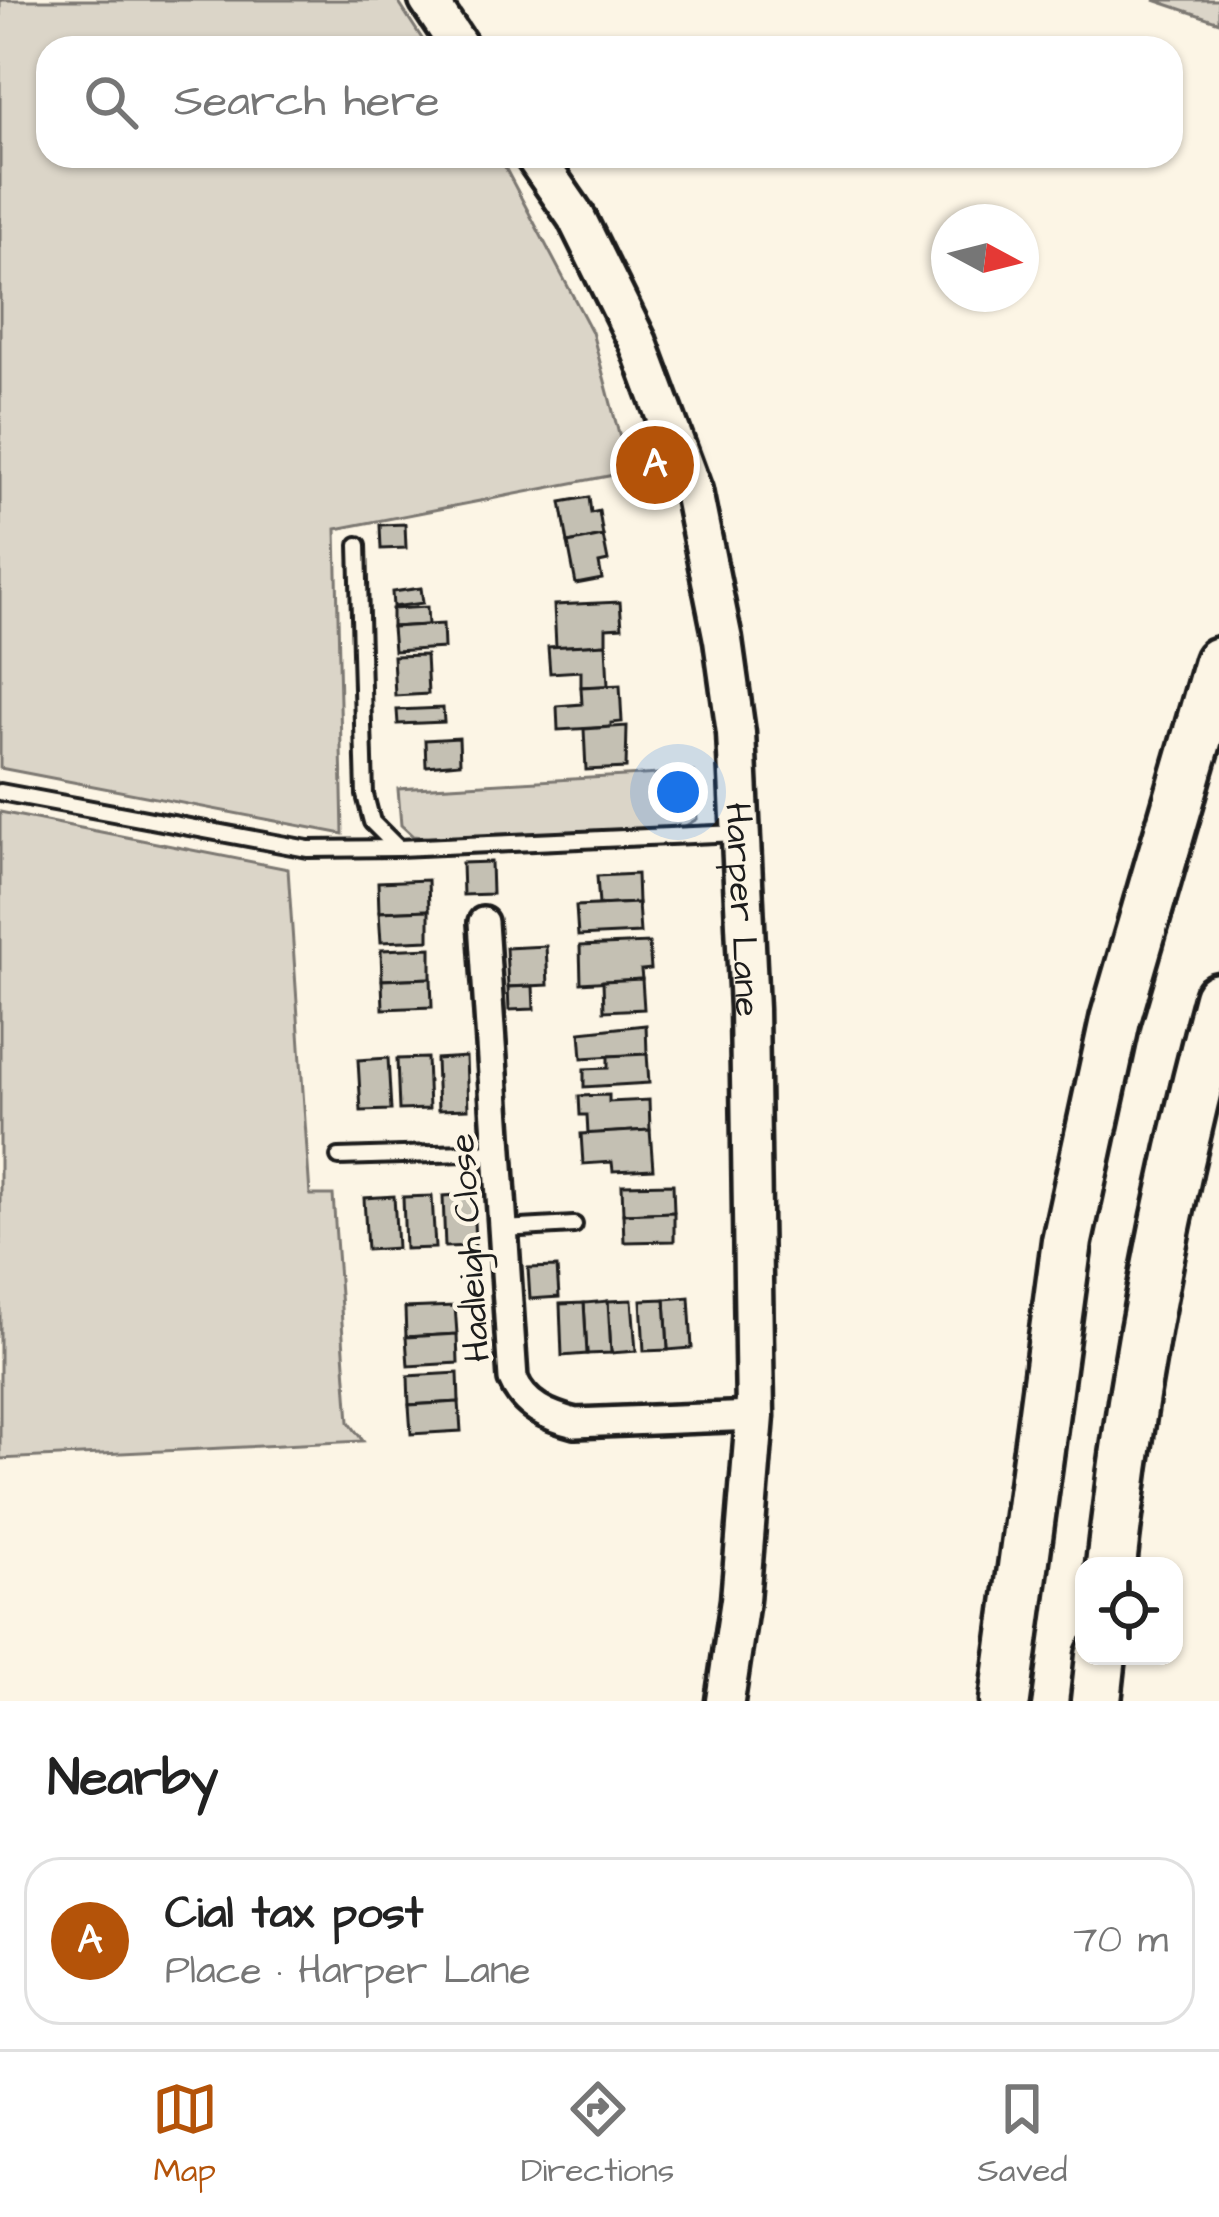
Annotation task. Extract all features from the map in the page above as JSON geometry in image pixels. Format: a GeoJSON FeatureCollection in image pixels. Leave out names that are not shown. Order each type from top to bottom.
{"type":"FeatureCollection","features":[{"type":"Feature","properties":{"kind":"highway"},"geometry":{"type":"LineString","coordinates":[[1005,1701],[1066,1241],[1115,1020],[1219,662]]}},
{"type":"Feature","properties":{"kind":"highway"},"geometry":{"type":"LineString","coordinates":[[1112,1557],[1124,1449],[1192,1098],[1219,998]]}},
{"type":"Feature","properties":{"kind":"highway"},"geometry":{"type":"LineString","coordinates":[[1096,1701],[1100,1665]]}},
{"type":"Feature","properties":{"kind":"main road"},"geometry":{"type":"LineString","coordinates":[[428,0],[452,36]]}},
{"type":"Feature","properties":{"kind":"main road","name":"Harper Lane"},"geometry":{"type":"LineString","coordinates":[[542,168],[575,217],[638,343],[693,491],[723,640],[743,833],[755,1416],[742,1578],[725,1701]]}},
{"type":"Feature","properties":{"kind":"street","name":"Hadleigh Close"},"geometry":{"type":"LineString","coordinates":[[483,922],[513,1379],[520,1395],[549,1416],[575,1423],[755,1416]]}},
{"type":"Feature","properties":{"kind":"lane"},"geometry":{"type":"LineString","coordinates":[[358,545],[364,795],[372,822],[398,848]]}},
{"type":"Feature","properties":{"kind":"lane"},"geometry":{"type":"LineString","coordinates":[[0,792],[308,849],[743,833]]}},
{"type":"Feature","properties":{"kind":"lane"},"geometry":{"type":"LineString","coordinates":[[339,1157],[498,1152]]}},
{"type":"Feature","properties":{"kind":"lane"},"geometry":{"type":"LineString","coordinates":[[503,1229],[574,1226]]}},
{"type":"Feature","properties":{"kind":"shaded area"},"geometry":{"type":"Polygon","coordinates":[[[0,0],[397,0],[420,36],[36,36],[36,168],[505,168],[592,332],[629,472],[336,529],[343,834],[0,768],[0,0]]]}},
{"type":"Feature","properties":{"kind":"shaded area"},"geometry":{"type":"Polygon","coordinates":[[[1154,0],[1219,0],[1219,22],[1154,0]]]}},
{"type":"Feature","properties":{"kind":"shaded area"},"geometry":{"type":"Polygon","coordinates":[[[693,772],[697,819],[679,830],[432,838],[413,836],[401,825],[398,789],[693,772]]]}},
{"type":"Feature","properties":{"kind":"shaded area"},"geometry":{"type":"Polygon","coordinates":[[[0,812],[288,869],[310,1195],[333,1195],[349,1422],[363,1441],[0,1459],[0,812]]]}},
{"type":"Feature","properties":{"kind":"building"},"geometry":{"type":"Polygon","coordinates":[[[589,497],[591,513],[599,511],[603,536],[568,543],[561,502],[589,497]]]}},
{"type":"Feature","properties":{"kind":"building"},"geometry":{"type":"Polygon","coordinates":[[[405,524],[406,548],[381,549],[380,525],[405,524]]]}},
{"type":"Feature","properties":{"kind":"building"},"geometry":{"type":"Polygon","coordinates":[[[603,536],[608,561],[599,563],[602,579],[576,584],[568,543],[603,536]]]}},
{"type":"Feature","properties":{"kind":"building"},"geometry":{"type":"Polygon","coordinates":[[[421,588],[423,603],[393,607],[392,592],[421,588]]]}},
{"type":"Feature","properties":{"kind":"building"},"geometry":{"type":"Polygon","coordinates":[[[620,602],[622,627],[606,628],[606,644],[556,647],[554,605],[620,602]]]}},
{"type":"Feature","properties":{"kind":"building"},"geometry":{"type":"Polygon","coordinates":[[[427,607],[428,625],[392,627],[392,609],[427,607]]]}},
{"type":"Feature","properties":{"kind":"building"},"geometry":{"type":"Polygon","coordinates":[[[443,624],[444,648],[394,651],[392,627],[443,624]]]}},
{"type":"Feature","properties":{"kind":"building"},"geometry":{"type":"Polygon","coordinates":[[[606,644],[608,686],[581,687],[581,671],[550,673],[548,647],[606,644]]]}},
{"type":"Feature","properties":{"kind":"building"},"geometry":{"type":"Polygon","coordinates":[[[426,655],[428,694],[395,696],[393,656],[426,655]]]}},
{"type":"Feature","properties":{"kind":"building"},"geometry":{"type":"Polygon","coordinates":[[[620,685],[622,722],[558,730],[557,706],[582,704],[581,687],[620,685]]]}},
{"type":"Feature","properties":{"kind":"building"},"geometry":{"type":"Polygon","coordinates":[[[443,708],[444,722],[398,724],[397,710],[443,708]]]}},
{"type":"Feature","properties":{"kind":"building"},"geometry":{"type":"Polygon","coordinates":[[[627,726],[626,768],[586,770],[584,729],[627,726]]]}},
{"type":"Feature","properties":{"kind":"building"},"geometry":{"type":"Polygon","coordinates":[[[459,738],[460,763],[426,766],[425,740],[459,738]]]}},
{"type":"Feature","properties":{"kind":"building"},"geometry":{"type":"Polygon","coordinates":[[[491,862],[492,894],[463,895],[462,863],[491,862]]]}},
{"type":"Feature","properties":{"kind":"building"},"geometry":{"type":"Polygon","coordinates":[[[637,874],[638,903],[599,905],[597,876],[637,874]]]}},
{"type":"Feature","properties":{"kind":"building"},"geometry":{"type":"Polygon","coordinates":[[[428,880],[429,910],[379,912],[378,882],[428,880]]]}},
{"type":"Feature","properties":{"kind":"building"},"geometry":{"type":"Polygon","coordinates":[[[638,903],[640,933],[578,936],[576,906],[638,903]]]}},
{"type":"Feature","properties":{"kind":"building"},"geometry":{"type":"Polygon","coordinates":[[[429,910],[429,940],[381,942],[379,912],[429,910]]]}},
{"type":"Feature","properties":{"kind":"building"},"geometry":{"type":"Polygon","coordinates":[[[649,943],[651,969],[641,970],[642,979],[581,983],[580,946],[649,943]]]}},
{"type":"Feature","properties":{"kind":"building"},"geometry":{"type":"Polygon","coordinates":[[[546,946],[548,985],[508,987],[506,948],[546,946]]]}},
{"type":"Feature","properties":{"kind":"building"},"geometry":{"type":"Polygon","coordinates":[[[431,948],[431,978],[382,980],[381,950],[431,948]]]}},
{"type":"Feature","properties":{"kind":"building"},"geometry":{"type":"Polygon","coordinates":[[[431,978],[432,1007],[383,1009],[382,980],[431,978]]]}},
{"type":"Feature","properties":{"kind":"building"},"geometry":{"type":"Polygon","coordinates":[[[642,979],[644,1009],[604,1011],[603,981],[642,979]]]}},
{"type":"Feature","properties":{"kind":"building"},"geometry":{"type":"Polygon","coordinates":[[[533,986],[534,1009],[509,1010],[508,987],[533,986]]]}},
{"type":"Feature","properties":{"kind":"building"},"geometry":{"type":"Polygon","coordinates":[[[646,1025],[647,1054],[582,1058],[580,1032],[646,1025]]]}},
{"type":"Feature","properties":{"kind":"building"},"geometry":{"type":"Polygon","coordinates":[[[647,1054],[649,1083],[584,1087],[584,1069],[608,1068],[608,1056],[647,1054]]]}},
{"type":"Feature","properties":{"kind":"building"},"geometry":{"type":"Polygon","coordinates":[[[466,1057],[468,1109],[438,1110],[436,1059],[466,1057]]]}},
{"type":"Feature","properties":{"kind":"building"},"geometry":{"type":"Polygon","coordinates":[[[388,1058],[391,1110],[361,1111],[358,1060],[388,1058]]]}},
{"type":"Feature","properties":{"kind":"building"},"geometry":{"type":"Polygon","coordinates":[[[427,1058],[429,1109],[399,1110],[397,1059],[427,1058]]]}},
{"type":"Feature","properties":{"kind":"building"},"geometry":{"type":"Polygon","coordinates":[[[609,1095],[609,1102],[649,1100],[650,1130],[588,1134],[579,1096],[609,1095]]]}},
{"type":"Feature","properties":{"kind":"building"},"geometry":{"type":"Polygon","coordinates":[[[650,1130],[653,1169],[613,1171],[612,1162],[583,1164],[581,1134],[650,1130]]]}},
{"type":"Feature","properties":{"kind":"building"},"geometry":{"type":"Polygon","coordinates":[[[673,1184],[674,1212],[623,1214],[622,1185],[673,1184]]]}},
{"type":"Feature","properties":{"kind":"building"},"geometry":{"type":"Polygon","coordinates":[[[473,1194],[475,1246],[445,1247],[443,1196],[473,1194]]]}},
{"type":"Feature","properties":{"kind":"building"},"geometry":{"type":"Polygon","coordinates":[[[394,1196],[397,1248],[367,1250],[364,1198],[394,1196]]]}},
{"type":"Feature","properties":{"kind":"building"},"geometry":{"type":"Polygon","coordinates":[[[432,1196],[435,1248],[405,1249],[403,1197],[432,1196]]]}},
{"type":"Feature","properties":{"kind":"building"},"geometry":{"type":"Polygon","coordinates":[[[674,1212],[674,1241],[624,1242],[623,1214],[674,1212]]]}},
{"type":"Feature","properties":{"kind":"building"},"geometry":{"type":"Polygon","coordinates":[[[557,1267],[559,1297],[530,1299],[528,1268],[557,1267]]]}},
{"type":"Feature","properties":{"kind":"building"},"geometry":{"type":"Polygon","coordinates":[[[689,1297],[692,1348],[668,1350],[665,1299],[689,1297]]]}},
{"type":"Feature","properties":{"kind":"building"},"geometry":{"type":"Polygon","coordinates":[[[665,1299],[668,1350],[644,1351],[641,1300],[665,1299]]]}},
{"type":"Feature","properties":{"kind":"building"},"geometry":{"type":"Polygon","coordinates":[[[632,1300],[636,1351],[611,1353],[608,1301],[632,1300]]]}},
{"type":"Feature","properties":{"kind":"building"},"geometry":{"type":"Polygon","coordinates":[[[608,1301],[611,1353],[587,1354],[584,1303],[608,1301]]]}},
{"type":"Feature","properties":{"kind":"building"},"geometry":{"type":"Polygon","coordinates":[[[584,1303],[587,1354],[562,1356],[560,1304],[584,1303]]]}},
{"type":"Feature","properties":{"kind":"building"},"geometry":{"type":"Polygon","coordinates":[[[455,1306],[457,1334],[406,1337],[405,1308],[455,1306]]]}},
{"type":"Feature","properties":{"kind":"building"},"geometry":{"type":"Polygon","coordinates":[[[457,1334],[458,1363],[408,1366],[406,1337],[457,1334]]]}},
{"type":"Feature","properties":{"kind":"building"},"geometry":{"type":"Polygon","coordinates":[[[458,1373],[459,1402],[409,1405],[408,1376],[458,1373]]]}},
{"type":"Feature","properties":{"kind":"building"},"geometry":{"type":"Polygon","coordinates":[[[459,1402],[461,1431],[411,1434],[409,1405],[459,1402]]]}},
{"type":"Feature","properties":{"kind":"place","name":"Cial tax post"},"geometry":{"type":"Point","coordinates":[655,465]}}]}
